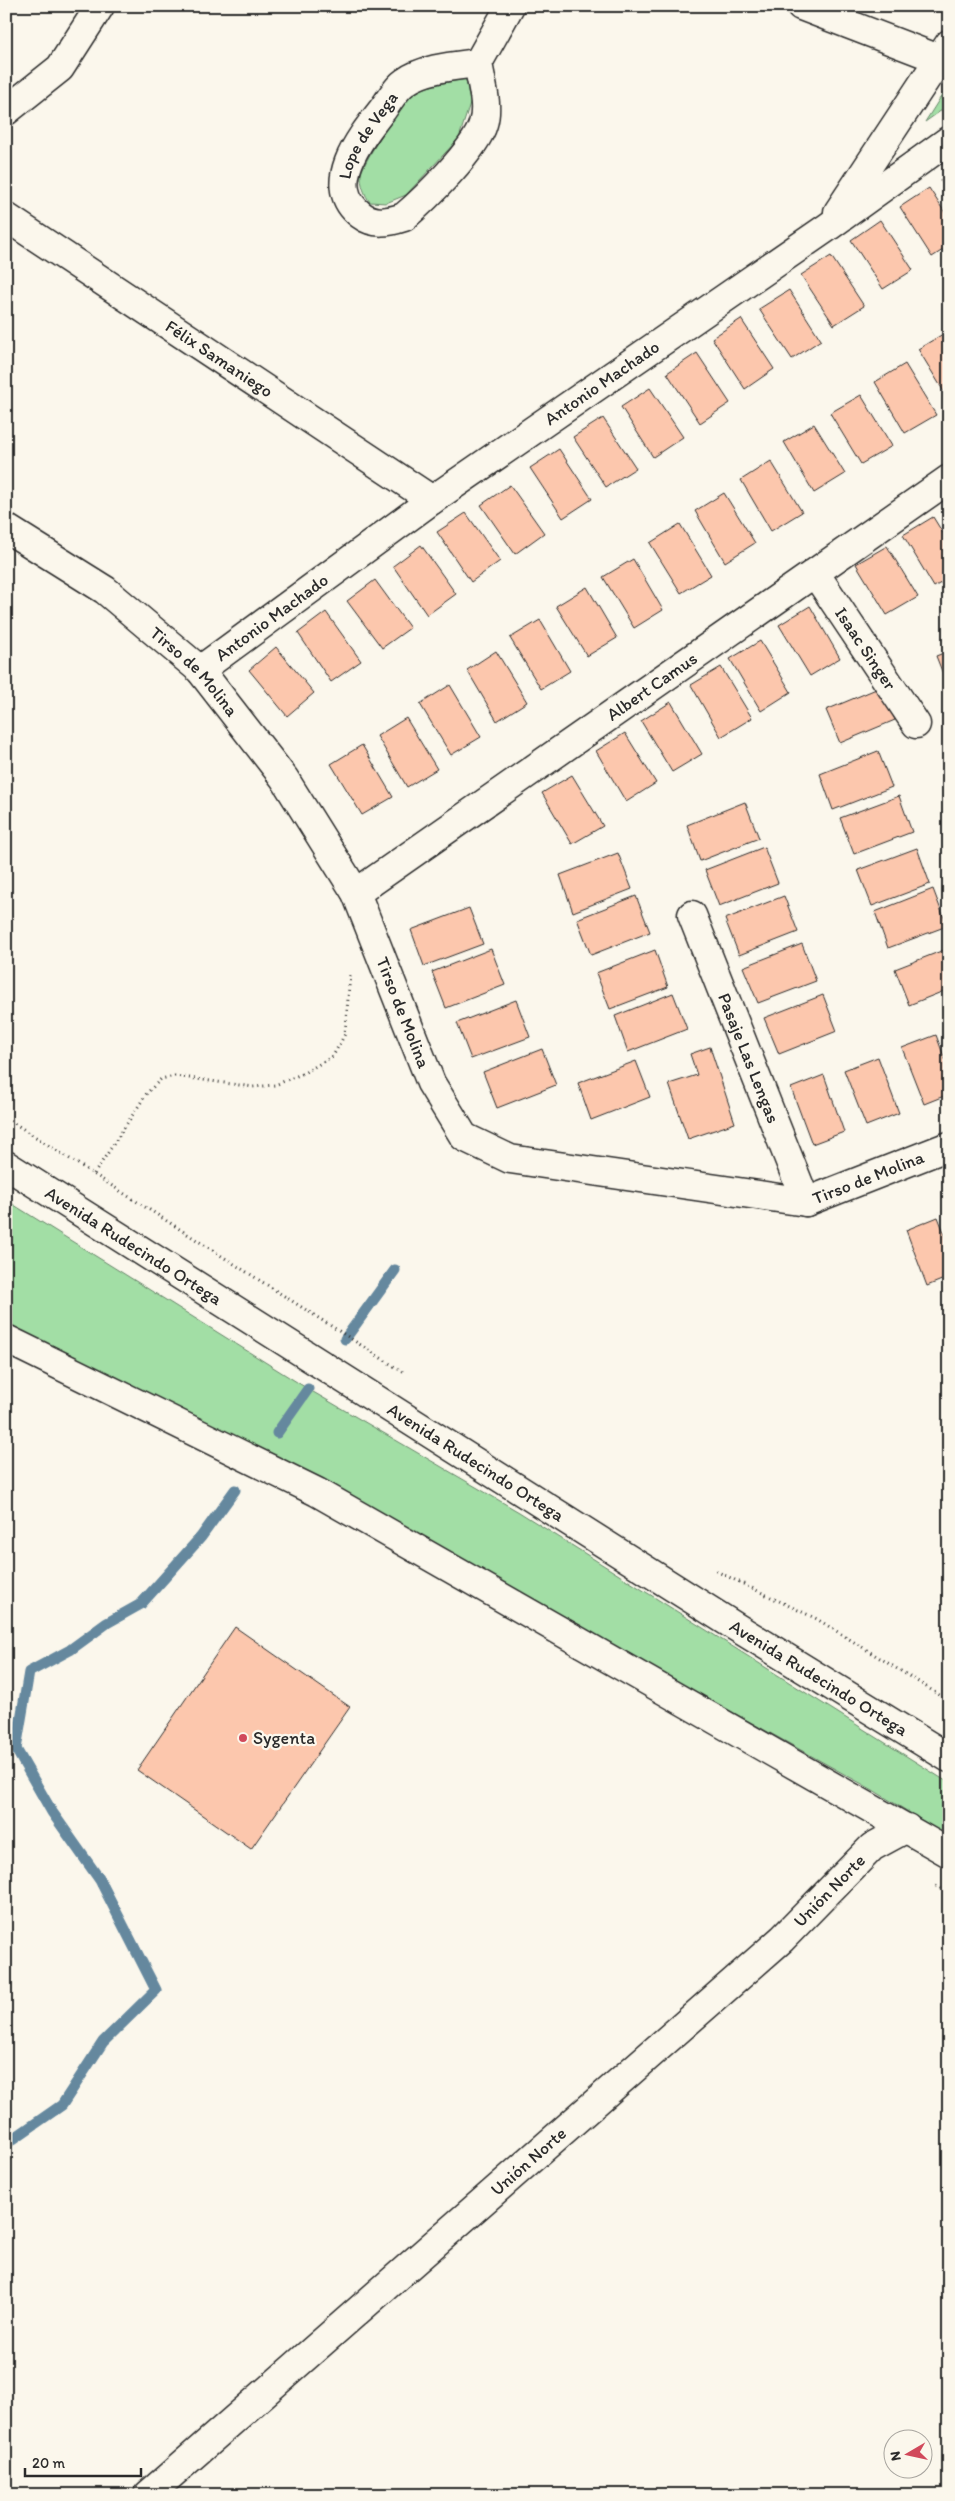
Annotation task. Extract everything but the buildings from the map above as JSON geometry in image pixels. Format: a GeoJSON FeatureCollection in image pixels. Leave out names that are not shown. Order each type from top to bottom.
{"type":"FeatureCollection","features":[{"type":"Feature","properties":{"kind":"street"},"geometry":{"type":"LineString","coordinates":[[6,111],[60,68],[100,6]]}},
{"type":"Feature","properties":{"kind":"street"},"geometry":{"type":"LineString","coordinates":[[478,63],[510,6]]}},
{"type":"Feature","properties":{"kind":"street"},"geometry":{"type":"LineString","coordinates":[[801,6],[944,52]]}},
{"type":"Feature","properties":{"kind":"street","name":"Antonio Machado"},"geometry":{"type":"LineString","coordinates":[[200,670],[432,500],[828,227],[944,52]]}},
{"type":"Feature","properties":{"kind":"street","name":"Lope de Vega"},"geometry":{"type":"LineString","coordinates":[[478,63],[485,105],[483,124],[472,145],[404,216],[391,222],[377,222],[364,217],[354,209],[347,198],[344,174],[370,126],[404,82],[437,69],[478,63]]}},
{"type":"Feature","properties":{"kind":"street"},"geometry":{"type":"LineString","coordinates":[[828,227],[949,140]]}},
{"type":"Feature","properties":{"kind":"street","name":"Félix Samaniego"},"geometry":{"type":"LineString","coordinates":[[6,217],[432,500]]}},
{"type":"Feature","properties":{"kind":"street","name":"Albert Camus"},"geometry":{"type":"LineString","coordinates":[[356,893],[949,479]]}},
{"type":"Feature","properties":{"kind":"street","name":"Tirso de Molina"},"geometry":{"type":"LineString","coordinates":[[6,528],[105,590],[200,670],[284,778],[356,893],[431,1084],[464,1137],[510,1159],[806,1202],[949,1146]]}},
{"type":"Feature","properties":{"kind":"street","name":"Isaac Singer"},"geometry":{"type":"LineString","coordinates":[[815,573],[916,724]]}},
{"type":"Feature","properties":{"kind":"street","name":"Pasaje Las Lengas"},"geometry":{"type":"LineString","coordinates":[[692,915],[806,1202]]}},
{"type":"Feature","properties":{"kind":"street","name":"Avenida Rudecindo Ortega"},"geometry":{"type":"LineString","coordinates":[[6,1164],[727,1622],[949,1758]]}},
{"type":"Feature","properties":{"kind":"street"},"geometry":{"type":"LineString","coordinates":[[6,1339],[317,1492],[907,1828],[946,1846]]}},
{"type":"Feature","properties":{"kind":"street","name":"Unión Norte"},"geometry":{"type":"LineString","coordinates":[[148,2495],[782,1938],[872,1847],[907,1828]]}},
{"type":"Feature","properties":{"kind":"path"},"geometry":{"type":"LineString","coordinates":[[73,1206],[147,1093],[161,1079],[175,1076],[253,1087],[275,1085],[304,1073],[333,1056],[345,1034],[350,968]]}},
{"type":"Feature","properties":{"kind":"path"},"geometry":{"type":"LineString","coordinates":[[6,1118],[406,1374]]}},
{"type":"Feature","properties":{"kind":"path"},"geometry":{"type":"LineString","coordinates":[[708,1567],[817,1620],[949,1701]]}},
{"type":"Feature","properties":{"kind":"green space"},"geometry":{"type":"Polygon","coordinates":[[[466,79],[470,103],[459,138],[406,195],[386,203],[370,202],[363,189],[361,174],[376,144],[408,98],[426,87],[466,79]]]}},
{"type":"Feature","properties":{"kind":"green space"},"geometry":{"type":"Polygon","coordinates":[[[949,84],[949,105],[925,122],[949,84]]]}},
{"type":"Feature","properties":{"kind":"green space"},"geometry":{"type":"Polygon","coordinates":[[[6,1200],[308,1389],[519,1512],[949,1783],[949,1837],[873,1790],[450,1556],[190,1415],[6,1323],[6,1200]]]}},
{"type":"Feature","properties":{"kind":"waterway"},"geometry":{"type":"LineString","coordinates":[[345,1339],[395,1270]]}},
{"type":"Feature","properties":{"kind":"waterway"},"geometry":{"type":"LineString","coordinates":[[277,1433],[308,1389]]}},
{"type":"Feature","properties":{"kind":"waterway"},"geometry":{"type":"LineString","coordinates":[[6,2144],[62,2105],[103,2042],[156,1990],[100,1880],[52,1812],[16,1749],[29,1672],[70,1650],[107,1623],[141,1604],[201,1537],[235,1490]]}},
{"type":"Feature","properties":{"kind":"place","name":"Sygenta"},"geometry":{"type":"Point","coordinates":[243,1738]}}]}
